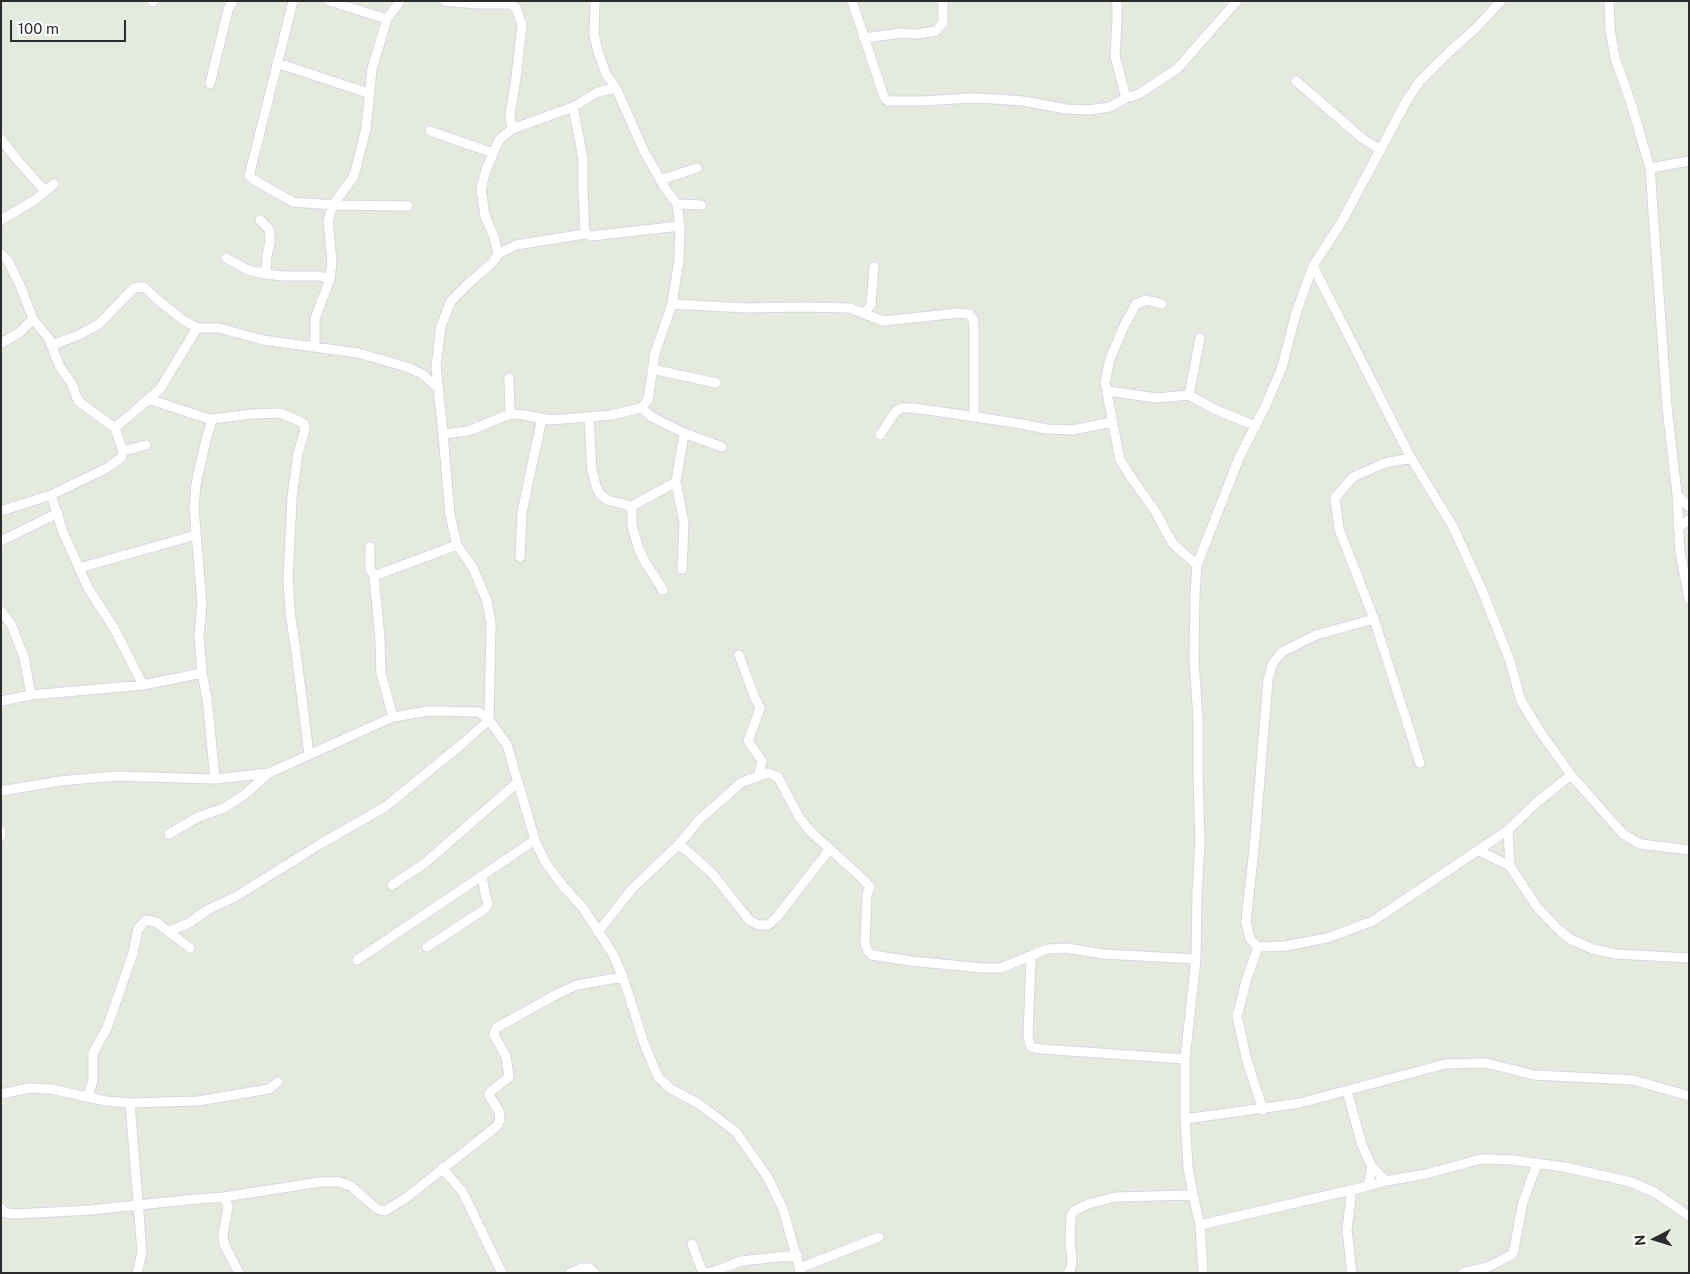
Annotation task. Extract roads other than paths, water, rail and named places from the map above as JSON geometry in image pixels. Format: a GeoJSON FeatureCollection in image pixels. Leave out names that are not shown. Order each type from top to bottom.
{"type":"FeatureCollection","features":[{"type":"Feature","properties":{"kind":"street"},"geometry":{"type":"LineString","coordinates":[[210,84],[228,10],[233,1]]}},
{"type":"Feature","properties":{"kind":"street"},"geometry":{"type":"LineString","coordinates":[[293,1],[249,176],[293,202],[408,206]]}},
{"type":"Feature","properties":{"kind":"street"},"geometry":{"type":"LineString","coordinates":[[329,1],[387,19]]}},
{"type":"Feature","properties":{"kind":"street"},"geometry":{"type":"LineString","coordinates":[[315,347],[315,319],[330,279],[332,262],[328,221],[334,204],[354,176],[366,129],[368,94],[372,70],[387,19],[400,1]]}},
{"type":"Feature","properties":{"kind":"street"},"geometry":{"type":"LineString","coordinates":[[445,1],[510,4],[516,8],[522,25],[510,115],[512,129]]}},
{"type":"Feature","properties":{"kind":"street"},"geometry":{"type":"LineString","coordinates":[[444,434],[468,431],[510,414],[550,420],[590,418],[641,408],[648,400],[654,353],[672,304],[679,260],[680,226],[677,204],[660,180],[644,151],[616,88],[606,74],[594,34],[595,1]]}},
{"type":"Feature","properties":{"kind":"street"},"geometry":{"type":"LineString","coordinates":[[852,1],[884,97],[888,100],[987,99],[1023,101],[1066,109],[1089,110],[1110,107],[1126,98],[1139,94],[1177,69],[1237,1]]}},
{"type":"Feature","properties":{"kind":"street"},"geometry":{"type":"LineString","coordinates":[[864,38],[936,31],[943,23],[943,1]]}},
{"type":"Feature","properties":{"kind":"street"},"geometry":{"type":"LineString","coordinates":[[1117,1],[1115,56],[1126,98]]}},
{"type":"Feature","properties":{"kind":"street"},"geometry":{"type":"LineString","coordinates":[[1203,1273],[1200,1225],[1188,1167],[1185,1119],[1185,1059],[1196,959],[1200,843],[1198,719],[1194,660],[1197,565],[1236,466],[1282,367],[1296,313],[1314,266],[1341,223],[1407,100],[1420,81],[1478,26],[1501,1]]}},
{"type":"Feature","properties":{"kind":"street"},"geometry":{"type":"LineString","coordinates":[[1609,1],[1610,29],[1615,58],[1630,100],[1650,168],[1667,406],[1677,494],[1680,552],[1689,599]]}},
{"type":"Feature","properties":{"kind":"street"},"geometry":{"type":"LineString","coordinates":[[277,64],[368,94]]}},
{"type":"Feature","properties":{"kind":"street"},"geometry":{"type":"LineString","coordinates":[[1296,81],[1363,139],[1381,150]]}},
{"type":"Feature","properties":{"kind":"street"},"geometry":{"type":"LineString","coordinates":[[498,254],[485,216],[481,189],[499,140],[512,129],[573,107],[598,92],[616,88]]}},
{"type":"Feature","properties":{"kind":"street"},"geometry":{"type":"LineString","coordinates":[[573,107],[583,158],[585,234]]}},
{"type":"Feature","properties":{"kind":"street"},"geometry":{"type":"LineString","coordinates":[[430,131],[493,153]]}},
{"type":"Feature","properties":{"kind":"street"},"geometry":{"type":"LineString","coordinates":[[1,140],[45,191]]}},
{"type":"Feature","properties":{"kind":"street"},"geometry":{"type":"LineString","coordinates":[[1650,168],[1689,161]]}},
{"type":"Feature","properties":{"kind":"street"},"geometry":{"type":"LineString","coordinates":[[660,180],[697,168]]}},
{"type":"Feature","properties":{"kind":"street"},"geometry":{"type":"LineString","coordinates":[[1,220],[35,200],[54,184]]}},
{"type":"Feature","properties":{"kind":"street"},"geometry":{"type":"LineString","coordinates":[[677,204],[701,205]]}},
{"type":"Feature","properties":{"kind":"street"},"geometry":{"type":"LineString","coordinates":[[260,220],[268,228],[270,234],[266,274]]}},
{"type":"Feature","properties":{"kind":"street"},"geometry":{"type":"LineString","coordinates":[[170,931],[189,923],[207,910],[235,897],[322,843],[385,807],[489,720],[490,624],[487,601],[473,568],[457,545],[450,515],[444,434],[436,366],[441,326],[451,301],[492,264],[498,254],[516,245],[585,234],[591,236],[680,226]]}},
{"type":"Feature","properties":{"kind":"street"},"geometry":{"type":"LineString","coordinates":[[226,258],[248,270],[266,274],[320,276],[330,279]]}},
{"type":"Feature","properties":{"kind":"street"},"geometry":{"type":"LineString","coordinates":[[1,511],[51,495],[116,462],[121,458],[123,451],[115,428],[78,401],[72,384],[60,367],[52,344],[33,319],[20,285],[3,261]]}},
{"type":"Feature","properties":{"kind":"street"},"geometry":{"type":"LineString","coordinates":[[1314,266],[1411,458],[1452,525],[1482,590],[1510,661],[1521,701],[1570,775],[1622,834],[1640,844],[1689,850]]}},
{"type":"Feature","properties":{"kind":"street"},"geometry":{"type":"LineString","coordinates":[[864,313],[871,305],[874,267]]}},
{"type":"Feature","properties":{"kind":"street"},"geometry":{"type":"LineString","coordinates":[[52,344],[79,335],[99,324],[134,288],[144,287],[167,307],[197,328],[219,328],[263,340],[358,353],[407,367],[422,374],[439,389]]}},
{"type":"Feature","properties":{"kind":"street"},"geometry":{"type":"LineString","coordinates":[[1162,304],[1146,300],[1136,304],[1110,359],[1105,382],[1120,460],[1130,477],[1155,510],[1173,544],[1197,565]]}},
{"type":"Feature","properties":{"kind":"street"},"geometry":{"type":"LineString","coordinates":[[672,304],[746,308],[850,308],[883,321],[958,313],[969,314],[973,319],[974,328],[974,417]]}},
{"type":"Feature","properties":{"kind":"street"},"geometry":{"type":"LineString","coordinates":[[1,343],[19,333],[33,319]]}},
{"type":"Feature","properties":{"kind":"street"},"geometry":{"type":"LineString","coordinates":[[115,428],[160,389],[197,328]]}},
{"type":"Feature","properties":{"kind":"street"},"geometry":{"type":"LineString","coordinates":[[1189,395],[1200,338]]}},
{"type":"Feature","properties":{"kind":"street"},"geometry":{"type":"LineString","coordinates":[[652,369],[716,383]]}},
{"type":"Feature","properties":{"kind":"street"},"geometry":{"type":"LineString","coordinates":[[509,378],[510,414]]}},
{"type":"Feature","properties":{"kind":"street"},"geometry":{"type":"LineString","coordinates":[[1107,391],[1157,398],[1189,395],[1216,410],[1256,426]]}},
{"type":"Feature","properties":{"kind":"street"},"geometry":{"type":"LineString","coordinates":[[148,400],[211,419],[280,413],[304,424],[305,430],[298,453],[292,498],[288,579],[290,612],[309,756]]}},
{"type":"Feature","properties":{"kind":"street"},"geometry":{"type":"LineString","coordinates":[[641,408],[652,417],[684,433],[722,447]]}},
{"type":"Feature","properties":{"kind":"street"},"geometry":{"type":"LineString","coordinates":[[880,435],[896,411],[902,408],[913,408],[1046,429],[1073,430],[1112,422]]}},
{"type":"Feature","properties":{"kind":"street"},"geometry":{"type":"LineString","coordinates":[[520,557],[522,512],[542,418]]}},
{"type":"Feature","properties":{"kind":"street"},"geometry":{"type":"LineString","coordinates":[[590,418],[592,470],[596,486],[600,494],[607,500],[630,507],[632,511],[632,525],[638,547],[663,590]]}},
{"type":"Feature","properties":{"kind":"street"},"geometry":{"type":"LineString","coordinates":[[211,419],[196,484],[194,508],[202,604],[199,635],[215,778]]}},
{"type":"Feature","properties":{"kind":"street"},"geometry":{"type":"LineString","coordinates":[[682,569],[684,523],[676,482],[684,433]]}},
{"type":"Feature","properties":{"kind":"street"},"geometry":{"type":"LineString","coordinates":[[123,451],[146,445]]}},
{"type":"Feature","properties":{"kind":"street"},"geometry":{"type":"LineString","coordinates":[[1411,458],[1385,463],[1353,477],[1335,498],[1339,528],[1374,620],[1420,763]]}},
{"type":"Feature","properties":{"kind":"street"},"geometry":{"type":"LineString","coordinates":[[630,507],[676,482]]}},
{"type":"Feature","properties":{"kind":"street"},"geometry":{"type":"LineString","coordinates":[[1677,494],[1689,507]]}},
{"type":"Feature","properties":{"kind":"street"},"geometry":{"type":"LineString","coordinates":[[51,495],[63,532],[88,588],[114,628],[143,685]]}},
{"type":"Feature","properties":{"kind":"street"},"geometry":{"type":"LineString","coordinates":[[1,542],[58,513]]}},
{"type":"Feature","properties":{"kind":"street"},"geometry":{"type":"LineString","coordinates":[[1678,528],[1689,520]]}},
{"type":"Feature","properties":{"kind":"street"},"geometry":{"type":"LineString","coordinates":[[79,568],[196,535]]}},
{"type":"Feature","properties":{"kind":"street"},"geometry":{"type":"LineString","coordinates":[[374,576],[457,545]]}},
{"type":"Feature","properties":{"kind":"street"},"geometry":{"type":"LineString","coordinates":[[370,547],[370,568],[374,576],[380,639],[381,673],[393,717]]}},
{"type":"Feature","properties":{"kind":"street"},"geometry":{"type":"LineString","coordinates":[[1,611],[11,624],[24,658],[31,695]]}},
{"type":"Feature","properties":{"kind":"street"},"geometry":{"type":"LineString","coordinates":[[1374,620],[1316,634],[1282,652],[1273,663],[1268,679],[1260,784],[1246,922],[1250,939],[1258,947],[1285,946],[1327,938],[1373,921],[1508,830],[1536,803],[1570,775]]}},
{"type":"Feature","properties":{"kind":"street"},"geometry":{"type":"LineString","coordinates":[[739,655],[760,708],[748,741],[762,761],[758,777]]}},
{"type":"Feature","properties":{"kind":"street"},"geometry":{"type":"LineString","coordinates":[[1,701],[31,695],[143,685],[202,673]]}},
{"type":"Feature","properties":{"kind":"street"},"geometry":{"type":"LineString","coordinates":[[1,791],[114,776],[215,778],[269,773],[393,717],[428,711],[479,712],[489,720],[507,745],[535,840],[545,862],[583,908],[613,954],[623,977],[644,1043],[658,1076],[671,1089],[699,1104],[736,1132],[768,1178],[783,1209],[800,1270],[879,1237]]}},
{"type":"Feature","properties":{"kind":"street"},"geometry":{"type":"LineString","coordinates":[[169,834],[198,817],[224,808],[244,795],[269,773]]}},
{"type":"Feature","properties":{"kind":"street"},"geometry":{"type":"LineString","coordinates":[[598,932],[632,889],[679,844],[700,819],[742,782],[768,773],[778,777],[799,816],[810,831],[870,887],[867,894],[865,942],[868,952],[872,954],[911,961],[982,968],[1001,968],[1032,957],[1047,949],[1066,948],[1103,954],[1196,959]]}},
{"type":"Feature","properties":{"kind":"street"},"geometry":{"type":"LineString","coordinates":[[392,885],[425,864],[518,782]]}},
{"type":"Feature","properties":{"kind":"street"},"geometry":{"type":"LineString","coordinates":[[1508,830],[1510,866],[1537,907],[1570,939],[1593,949],[1616,954],[1689,958]]}},
{"type":"Feature","properties":{"kind":"street"},"geometry":{"type":"LineString","coordinates":[[1,831],[1,836]]}},
{"type":"Feature","properties":{"kind":"street"},"geometry":{"type":"LineString","coordinates":[[357,960],[535,840]]}},
{"type":"Feature","properties":{"kind":"street"},"geometry":{"type":"LineString","coordinates":[[679,844],[711,872],[750,921],[759,925],[768,925],[777,916],[829,850]]}},
{"type":"Feature","properties":{"kind":"street"},"geometry":{"type":"LineString","coordinates":[[1479,851],[1510,866]]}},
{"type":"Feature","properties":{"kind":"street"},"geometry":{"type":"LineString","coordinates":[[427,947],[485,910],[488,904],[482,876]]}},
{"type":"Feature","properties":{"kind":"street"},"geometry":{"type":"LineString","coordinates":[[88,1097],[93,1080],[93,1054],[107,1028],[133,953],[138,929],[146,920],[156,922],[190,948]]}},
{"type":"Feature","properties":{"kind":"street"},"geometry":{"type":"LineString","coordinates":[[1258,947],[1237,1016],[1263,1110]]}},
{"type":"Feature","properties":{"kind":"street"},"geometry":{"type":"LineString","coordinates":[[1032,957],[1028,1037],[1031,1047],[1041,1050],[1185,1059]]}},
{"type":"Feature","properties":{"kind":"street"},"geometry":{"type":"LineString","coordinates":[[1,1208],[4,1212],[16,1214],[91,1210],[224,1198],[320,1182],[338,1182],[351,1186],[377,1209],[385,1211],[406,1198],[497,1126],[500,1120],[499,1111],[489,1095],[490,1092],[509,1077],[506,1056],[494,1034],[496,1028],[576,985],[623,977]]}},
{"type":"Feature","properties":{"kind":"street"},"geometry":{"type":"LineString","coordinates":[[1185,1119],[1263,1110],[1300,1103],[1347,1092],[1445,1064],[1486,1063],[1534,1076],[1633,1080],[1689,1096]]}},
{"type":"Feature","properties":{"kind":"street"},"geometry":{"type":"LineString","coordinates":[[1,1094],[29,1088],[51,1089],[106,1101],[130,1103],[198,1101],[269,1089],[278,1082]]}},
{"type":"Feature","properties":{"kind":"street"},"geometry":{"type":"LineString","coordinates":[[1347,1092],[1362,1145],[1372,1167],[1386,1181]]}},
{"type":"Feature","properties":{"kind":"street"},"geometry":{"type":"LineString","coordinates":[[130,1103],[142,1252],[137,1273]]}},
{"type":"Feature","properties":{"kind":"street"},"geometry":{"type":"LineString","coordinates":[[1200,1225],[1386,1181],[1426,1174],[1481,1158],[1564,1168],[1631,1182],[1654,1192],[1689,1216]]}},
{"type":"Feature","properties":{"kind":"street"},"geometry":{"type":"LineString","coordinates":[[1463,1273],[1488,1267],[1512,1254],[1523,1202],[1537,1164]]}},
{"type":"Feature","properties":{"kind":"street"},"geometry":{"type":"LineString","coordinates":[[1368,1186],[1372,1167]]}},
{"type":"Feature","properties":{"kind":"street"},"geometry":{"type":"LineString","coordinates":[[442,1168],[462,1190],[502,1273]]}},
{"type":"Feature","properties":{"kind":"street"},"geometry":{"type":"LineString","coordinates":[[1349,1191],[1351,1197],[1348,1230],[1352,1273]]}},
{"type":"Feature","properties":{"kind":"street"},"geometry":{"type":"LineString","coordinates":[[1068,1273],[1071,1268],[1072,1257],[1070,1243],[1071,1215],[1074,1211],[1088,1204],[1115,1197],[1193,1196]]}},
{"type":"Feature","properties":{"kind":"street"},"geometry":{"type":"LineString","coordinates":[[224,1198],[228,1206],[223,1235],[224,1244],[239,1273]]}},
{"type":"Feature","properties":{"kind":"street"},"geometry":{"type":"LineString","coordinates":[[692,1244],[701,1268],[705,1273],[713,1272],[742,1261],[797,1255]]}},
{"type":"Feature","properties":{"kind":"street"},"geometry":{"type":"LineString","coordinates":[[570,1273],[581,1268],[589,1268],[595,1273]]}}]}
